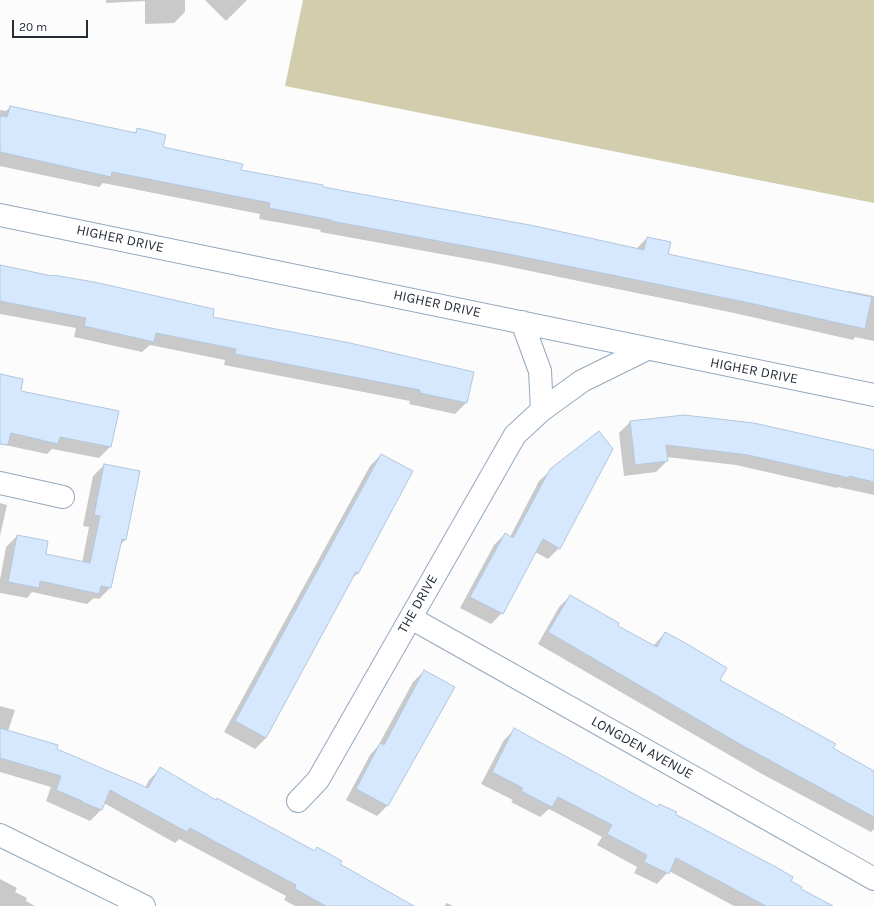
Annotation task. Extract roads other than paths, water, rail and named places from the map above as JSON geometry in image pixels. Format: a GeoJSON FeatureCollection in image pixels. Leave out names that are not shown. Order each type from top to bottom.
{"type":"FeatureCollection","features":[{"type":"Feature","properties":{"kind":"street","name":"HIGHER DRIVE"},"geometry":{"type":"LineString","coordinates":[[0,215],[874,395]]}},
{"type":"Feature","properties":{"kind":"street"},"geometry":{"type":"LineString","coordinates":[[522,322],[540,371],[542,410]]}},
{"type":"Feature","properties":{"kind":"street","name":"THE DRIVE"},"geometry":{"type":"LineString","coordinates":[[298,801],[318,780],[515,435],[542,410],[582,381],[647,349]]}},
{"type":"Feature","properties":{"kind":"street"},"geometry":{"type":"LineString","coordinates":[[0,483],[63,496]]}},
{"type":"Feature","properties":{"kind":"street","name":"LONGDEN AVENUE"},"geometry":{"type":"LineString","coordinates":[[411,618],[874,880]]}},
{"type":"Feature","properties":{"kind":"street"},"geometry":{"type":"LineString","coordinates":[[0,835],[144,906]]}}]}
